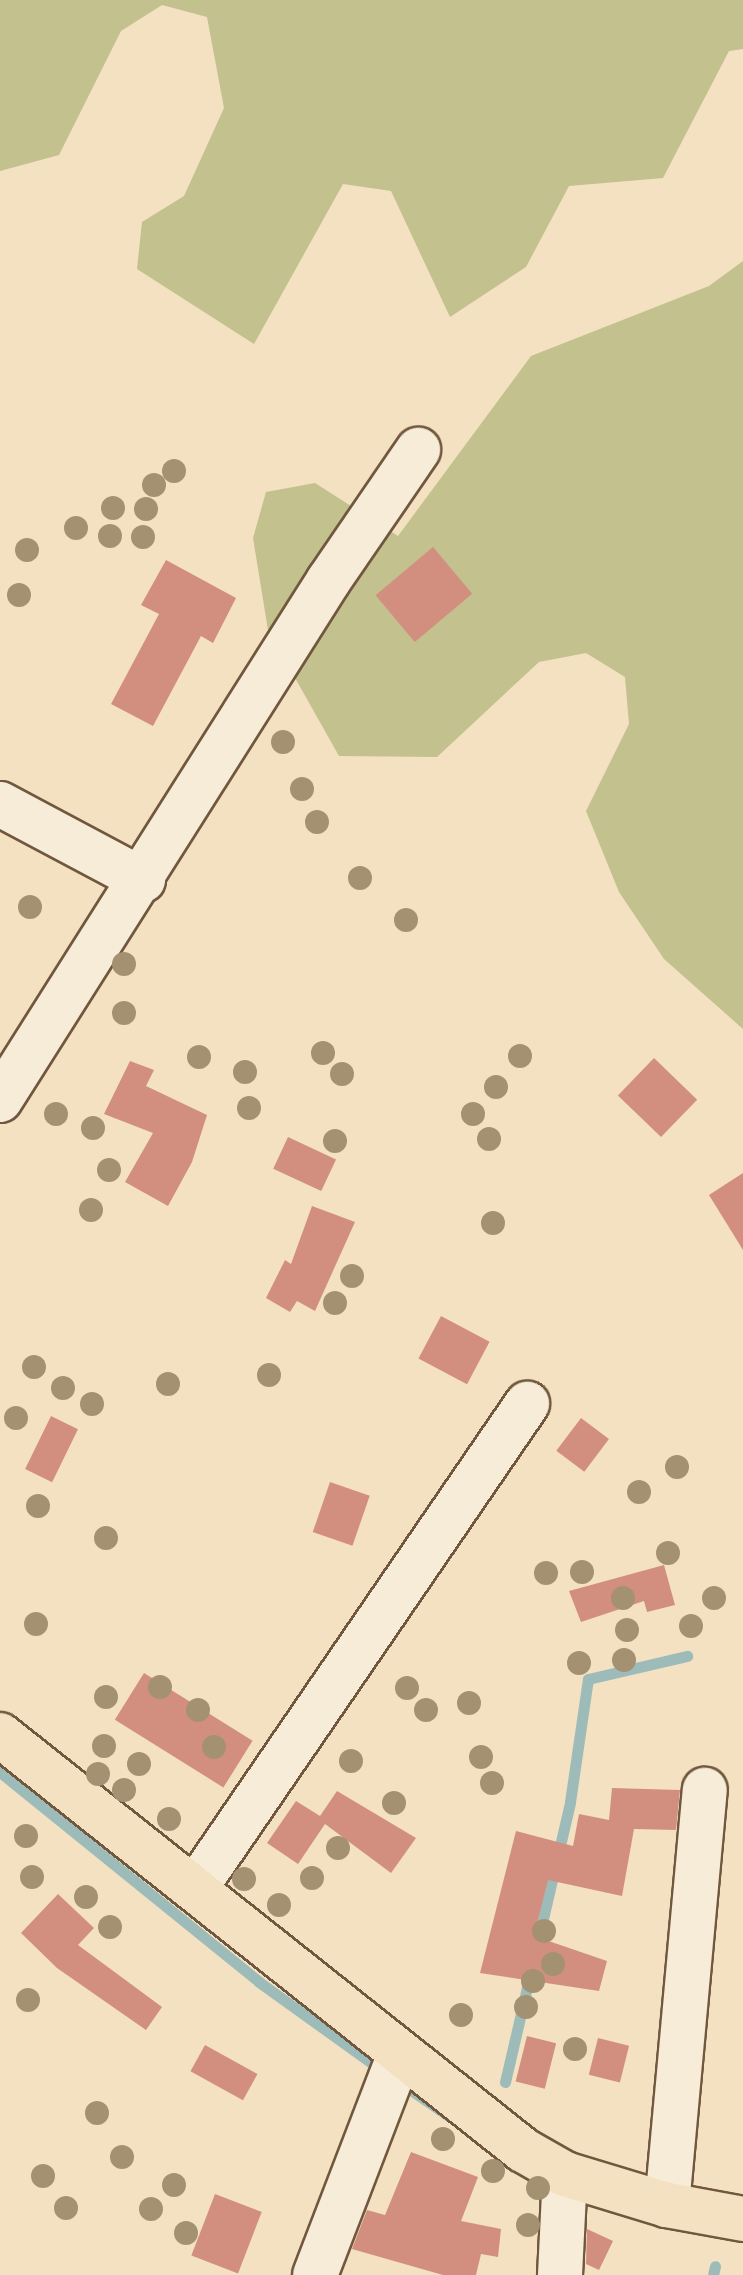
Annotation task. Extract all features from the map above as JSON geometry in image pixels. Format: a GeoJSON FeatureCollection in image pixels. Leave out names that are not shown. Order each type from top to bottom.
{"type":"FeatureCollection","features":[{"type":"Feature","properties":{"kind":"main road"},"geometry":{"type":"LineString","coordinates":[[0,1735],[196,1887],[399,2056],[565,2174],[667,2205],[743,2219]]}},
{"type":"Feature","properties":{"kind":"street"},"geometry":{"type":"LineString","coordinates":[[0,1100],[143,880],[329,580],[418,450]]}},
{"type":"Feature","properties":{"kind":"street"},"geometry":{"type":"LineString","coordinates":[[0,804],[143,880]]}},
{"type":"Feature","properties":{"kind":"street"},"geometry":{"type":"LineString","coordinates":[[196,1887],[527,1404]]}},
{"type":"Feature","properties":{"kind":"street"},"geometry":{"type":"LineString","coordinates":[[667,2205],[705,1790]]}},
{"type":"Feature","properties":{"kind":"street"},"geometry":{"type":"LineString","coordinates":[[315,2275],[399,2056]]}},
{"type":"Feature","properties":{"kind":"street"},"geometry":{"type":"LineString","coordinates":[[560,2275],[565,2174]]}},
{"type":"Feature","properties":{"kind":"shaded area"},"geometry":{"type":"Polygon","coordinates":[[[0,0],[743,0],[743,49],[729,51],[663,178],[569,186],[526,267],[450,317],[391,191],[343,184],[254,344],[137,269],[142,222],[184,196],[224,108],[207,17],[162,5],[121,31],[59,155],[0,171],[0,0]]]}},
{"type":"Feature","properties":{"kind":"shaded area"},"geometry":{"type":"Polygon","coordinates":[[[743,261],[743,1029],[664,959],[619,892],[586,811],[629,724],[625,677],[586,653],[539,662],[437,757],[339,756],[268,630],[253,538],[266,492],[315,483],[398,536],[531,356],[709,286],[743,261]]]}},
{"type":"Feature","properties":{"kind":"building"},"geometry":{"type":"Polygon","coordinates":[[[433,547],[472,594],[415,642],[376,595],[433,547]]]}},
{"type":"Feature","properties":{"kind":"building"},"geometry":{"type":"Polygon","coordinates":[[[166,560],[236,598],[213,643],[201,636],[153,726],[111,704],[159,614],[141,605],[166,560]]]}},
{"type":"Feature","properties":{"kind":"building"},"geometry":{"type":"Polygon","coordinates":[[[654,1058],[697,1100],[661,1137],[618,1095],[654,1058]]]}},
{"type":"Feature","properties":{"kind":"building"},"geometry":{"type":"Polygon","coordinates":[[[130,1061],[154,1070],[146,1086],[207,1115],[192,1162],[168,1206],[125,1182],[153,1133],[104,1114],[130,1061]]]}},
{"type":"Feature","properties":{"kind":"building"},"geometry":{"type":"Polygon","coordinates":[[[288,1137],[336,1159],[321,1191],[273,1169],[288,1137]]]}},
{"type":"Feature","properties":{"kind":"building"},"geometry":{"type":"Polygon","coordinates":[[[743,1173],[743,1250],[709,1195],[743,1173]]]}},
{"type":"Feature","properties":{"kind":"building"},"geometry":{"type":"Polygon","coordinates":[[[312,1206],[355,1222],[315,1311],[297,1301],[290,1312],[266,1298],[285,1260],[291,1264],[312,1206]]]}},
{"type":"Feature","properties":{"kind":"building"},"geometry":{"type":"Polygon","coordinates":[[[441,1316],[490,1342],[467,1384],[418,1358],[441,1316]]]}},
{"type":"Feature","properties":{"kind":"building"},"geometry":{"type":"Polygon","coordinates":[[[51,1416],[78,1429],[52,1482],[25,1469],[51,1416]]]}},
{"type":"Feature","properties":{"kind":"building"},"geometry":{"type":"Polygon","coordinates":[[[581,1418],[609,1439],[584,1472],[556,1451],[581,1418]]]}},
{"type":"Feature","properties":{"kind":"building"},"geometry":{"type":"Polygon","coordinates":[[[330,1482],[370,1496],[352,1546],[313,1532],[330,1482]]]}},
{"type":"Feature","properties":{"kind":"building"},"geometry":{"type":"Polygon","coordinates":[[[664,1565],[675,1605],[647,1612],[644,1601],[581,1622],[569,1591],[664,1565]]]}},
{"type":"Feature","properties":{"kind":"building"},"geometry":{"type":"Polygon","coordinates":[[[144,1673],[253,1741],[223,1787],[115,1720],[144,1673]]]}},
{"type":"Feature","properties":{"kind":"building"},"geometry":{"type":"Polygon","coordinates":[[[612,1788],[680,1790],[676,1830],[634,1829],[622,1896],[548,1880],[534,1936],[607,1961],[599,1991],[480,1973],[516,1831],[573,1846],[579,1814],[609,1820],[612,1788]]]}},
{"type":"Feature","properties":{"kind":"building"},"geometry":{"type":"Polygon","coordinates":[[[337,1791],[416,1838],[391,1873],[325,1824],[298,1864],[267,1843],[296,1801],[320,1816],[337,1791]]]}},
{"type":"Feature","properties":{"kind":"building"},"geometry":{"type":"Polygon","coordinates":[[[58,1894],[94,1928],[78,1945],[162,2007],[146,2030],[57,1968],[21,1933],[58,1894]]]}},
{"type":"Feature","properties":{"kind":"building"},"geometry":{"type":"Polygon","coordinates":[[[527,2036],[556,2043],[545,2089],[516,2082],[527,2036]]]}},
{"type":"Feature","properties":{"kind":"building"},"geometry":{"type":"Polygon","coordinates":[[[598,2038],[629,2046],[620,2083],[589,2075],[598,2038]]]}},
{"type":"Feature","properties":{"kind":"building"},"geometry":{"type":"Polygon","coordinates":[[[205,2045],[257,2074],[243,2100],[190,2071],[205,2045]]]}},
{"type":"Feature","properties":{"kind":"building"},"geometry":{"type":"Polygon","coordinates":[[[411,2152],[478,2177],[461,2221],[501,2229],[498,2257],[481,2254],[476,2275],[443,2275],[352,2249],[367,2210],[385,2215],[411,2152]]]}},
{"type":"Feature","properties":{"kind":"building"},"geometry":{"type":"Polygon","coordinates":[[[215,2194],[262,2212],[238,2274],[191,2256],[215,2194]]]}},
{"type":"Feature","properties":{"kind":"building"},"geometry":{"type":"Polygon","coordinates":[[[587,2229],[613,2241],[599,2270],[586,2264],[587,2229]]]}},
{"type":"Feature","properties":{"kind":"waterway"},"geometry":{"type":"LineString","coordinates":[[505,2082],[570,1802],[588,1679],[687,1656]]}},
{"type":"Feature","properties":{"kind":"waterway"},"geometry":{"type":"LineString","coordinates":[[0,1772],[259,1982],[383,2071]]}},
{"type":"Feature","properties":{"kind":"waterway"},"geometry":{"type":"LineString","coordinates":[[398,2081],[449,2116]]}},
{"type":"Feature","properties":{"kind":"waterway"},"geometry":{"type":"LineString","coordinates":[[713,2275],[715,2266]]}}]}
